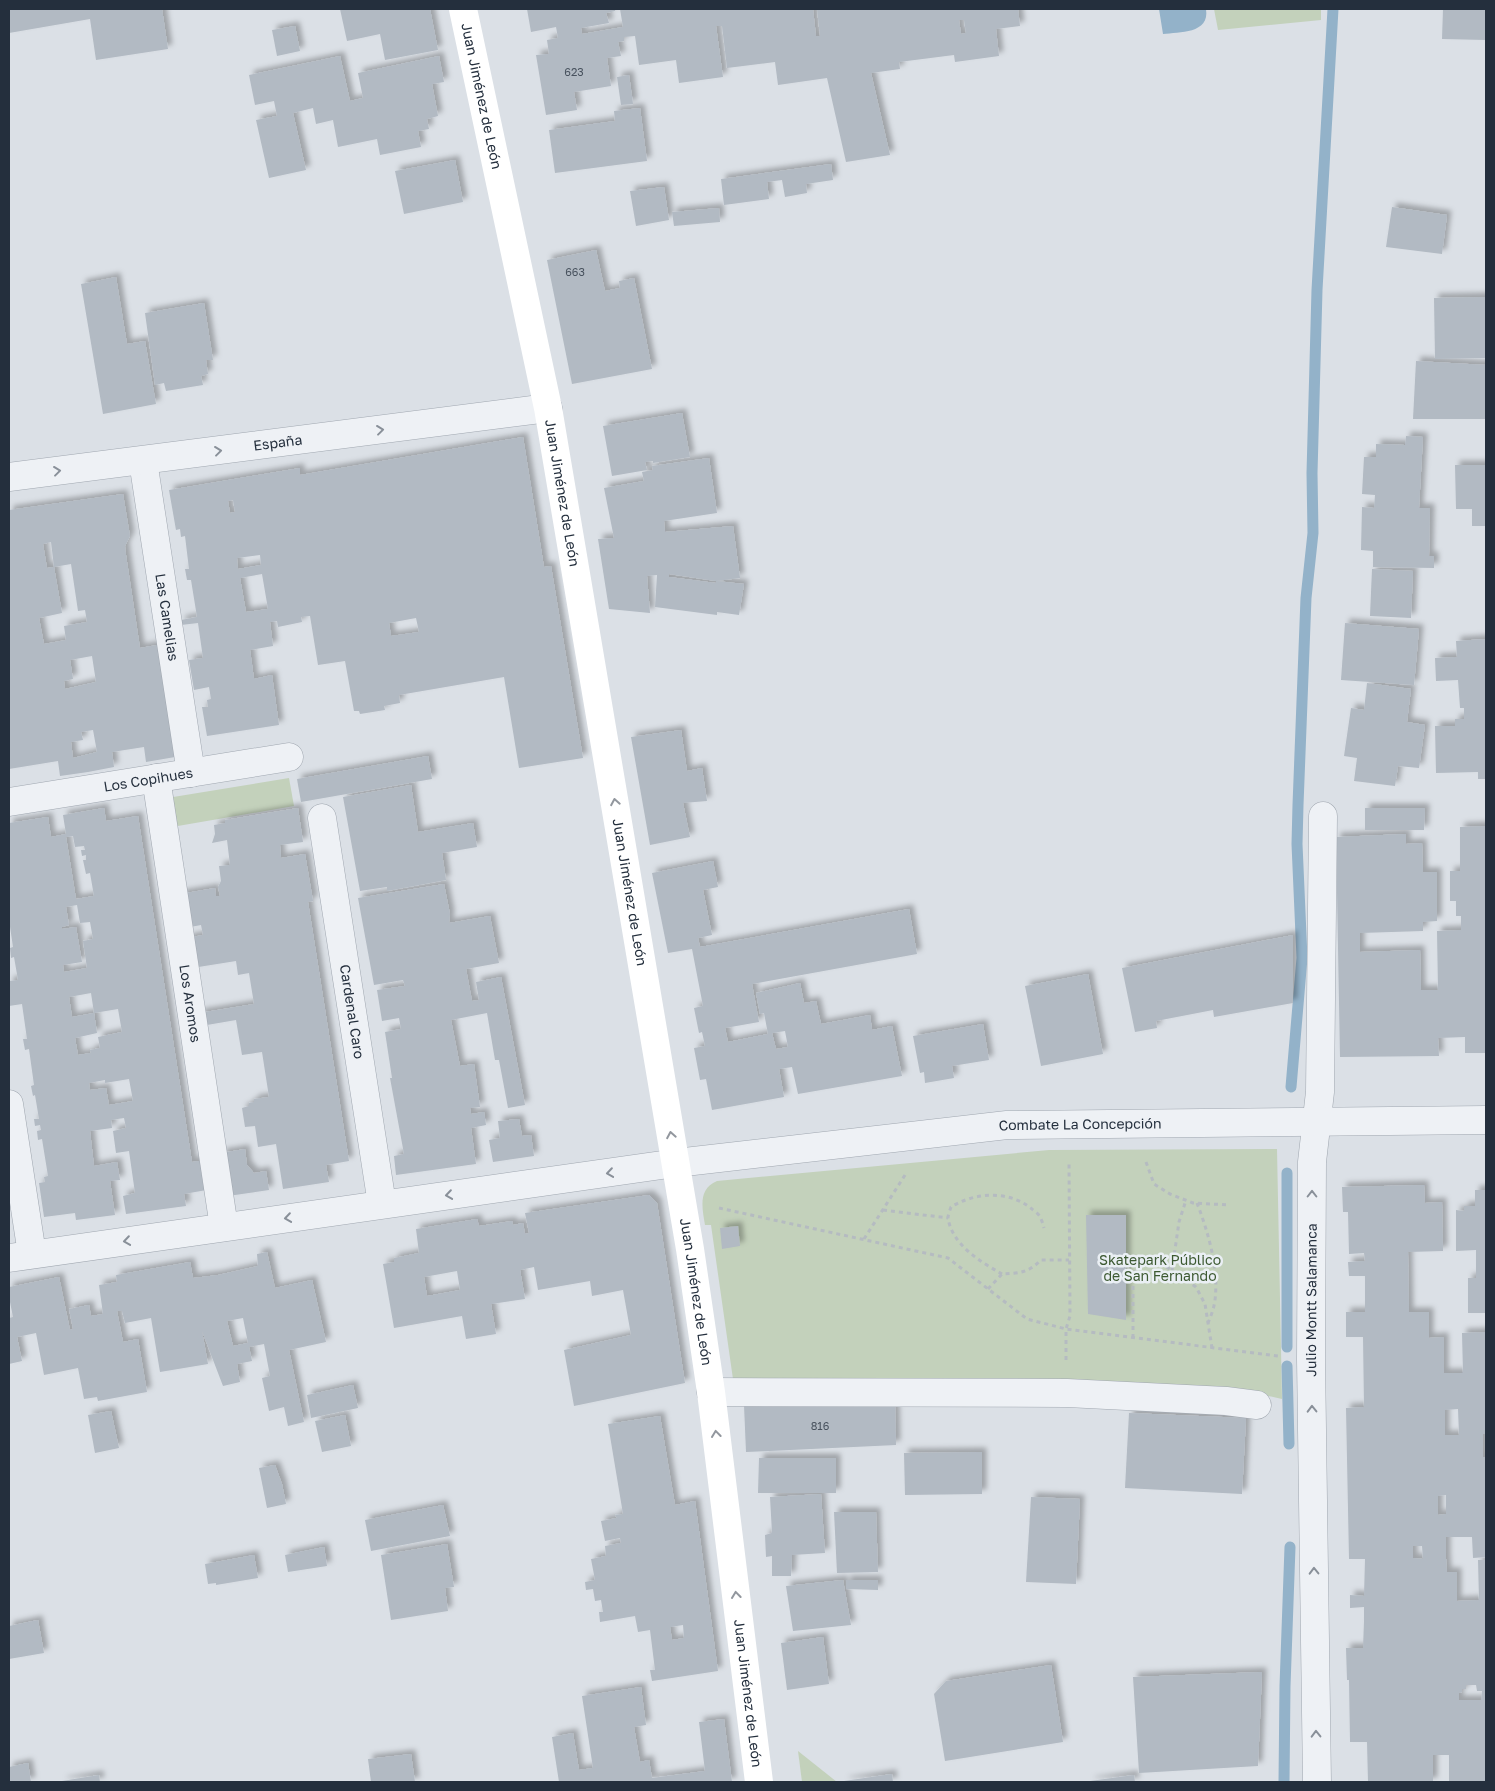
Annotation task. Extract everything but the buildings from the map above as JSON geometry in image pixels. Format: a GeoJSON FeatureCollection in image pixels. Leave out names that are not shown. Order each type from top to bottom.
{"type":"FeatureCollection","features":[{"type":"Feature","properties":{"kind":"main road","name":"Juan Jiménez de León"},"geometry":{"type":"LineString","coordinates":[[463,9],[548,408],[676,1164],[711,1392],[759,1782]]}},
{"type":"Feature","properties":{"kind":"street","name":"España"},"geometry":{"type":"LineString","coordinates":[[9,477],[548,408]]}},
{"type":"Feature","properties":{"kind":"street","name":"Las Camelias"},"geometry":{"type":"LineString","coordinates":[[143,461],[191,773]]}},
{"type":"Feature","properties":{"kind":"street","name":"Los Copihues"},"geometry":{"type":"LineString","coordinates":[[9,802],[289,757]]}},
{"type":"Feature","properties":{"kind":"street","name":"Los Aromos"},"geometry":{"type":"LineString","coordinates":[[156,778],[224,1227]]}},
{"type":"Feature","properties":{"kind":"street","name":"Julio Montt Salamanca"},"geometry":{"type":"LineString","coordinates":[[1317,1782],[1311,1359],[1312,1162],[1320,1092],[1323,816]]}},
{"type":"Feature","properties":{"kind":"street","name":"Cardenal Caro"},"geometry":{"type":"LineString","coordinates":[[322,818],[382,1204]]}},
{"type":"Feature","properties":{"kind":"street"},"geometry":{"type":"LineString","coordinates":[[9,1104],[20,1256],[676,1164]]}},
{"type":"Feature","properties":{"kind":"street","name":"Combate La Concepción"},"geometry":{"type":"LineString","coordinates":[[676,1164],[1006,1125],[1486,1120]]}},
{"type":"Feature","properties":{"kind":"street"},"geometry":{"type":"LineString","coordinates":[[711,1392],[1067,1393],[1226,1401],[1257,1405]]}},
{"type":"Feature","properties":{"kind":"path"},"geometry":{"type":"LineString","coordinates":[[1067,1393],[1066,1330],[1070,1316],[1069,1161]]}},
{"type":"Feature","properties":{"kind":"path"},"geometry":{"type":"LineString","coordinates":[[1146,1162],[1154,1184],[1170,1194],[1197,1203],[1230,1205]]}},
{"type":"Feature","properties":{"kind":"path"},"geometry":{"type":"LineString","coordinates":[[864,1240],[907,1172]]}},
{"type":"Feature","properties":{"kind":"path"},"geometry":{"type":"LineString","coordinates":[[1044,1228],[1040,1216],[1026,1204],[1007,1197],[986,1194],[963,1199],[951,1207],[948,1218],[956,1238],[968,1252],[1002,1274],[1031,1270],[1041,1260],[1069,1260]]}},
{"type":"Feature","properties":{"kind":"path"},"geometry":{"type":"LineString","coordinates":[[1172,1270],[1179,1222],[1186,1200]]}},
{"type":"Feature","properties":{"kind":"path"},"geometry":{"type":"LineString","coordinates":[[682,1201],[948,1258],[1027,1319],[1066,1330],[1287,1357]]}},
{"type":"Feature","properties":{"kind":"path"},"geometry":{"type":"LineString","coordinates":[[1197,1203],[1215,1271],[1215,1300],[1208,1324]]}},
{"type":"Feature","properties":{"kind":"path"},"geometry":{"type":"LineString","coordinates":[[882,1210],[948,1218]]}},
{"type":"Feature","properties":{"kind":"path"},"geometry":{"type":"LineString","coordinates":[[1133,1338],[1133,1283],[1137,1265],[1161,1263],[1196,1287],[1205,1304],[1212,1348]]}},
{"type":"Feature","properties":{"kind":"path"},"geometry":{"type":"LineString","coordinates":[[988,1289],[1002,1274]]}},
{"type":"Feature","properties":{"kind":"green space"},"geometry":{"type":"Polygon","coordinates":[[[1214,9],[1321,9],[1321,20],[1218,30],[1214,9]]]}},
{"type":"Feature","properties":{"kind":"green space"},"geometry":{"type":"Polygon","coordinates":[[[289,778],[294,806],[172,827],[167,798],[289,778]]]}},
{"type":"Feature","properties":{"kind":"green space","name":"Skatepark Público de San Fernando"},"geometry":{"type":"Polygon","coordinates":[[[1277,1149],[1282,1399],[1241,1390],[945,1379],[733,1379],[711,1225],[705,1225],[703,1212],[704,1194],[711,1184],[717,1181],[1049,1150],[1277,1149]]]}},
{"type":"Feature","properties":{"kind":"green space"},"geometry":{"type":"Polygon","coordinates":[[[798,1751],[837,1782],[802,1782],[798,1751]]]}},
{"type":"Feature","properties":{"kind":"water"},"geometry":{"type":"Polygon","coordinates":[[[1159,9],[1206,9],[1206,17],[1203,23],[1192,30],[1163,34],[1159,9]]]}},
{"type":"Feature","properties":{"kind":"waterway"},"geometry":{"type":"LineString","coordinates":[[1291,1087],[1302,958],[1297,844],[1298,805],[1306,598],[1313,533],[1312,473],[1317,290],[1333,9]]}},
{"type":"Feature","properties":{"kind":"waterway"},"geometry":{"type":"LineString","coordinates":[[1287,1173],[1287,1347]]}},
{"type":"Feature","properties":{"kind":"waterway"},"geometry":{"type":"LineString","coordinates":[[1287,1366],[1289,1444]]}},
{"type":"Feature","properties":{"kind":"waterway"},"geometry":{"type":"LineString","coordinates":[[1284,1782],[1290,1547]]}}]}
